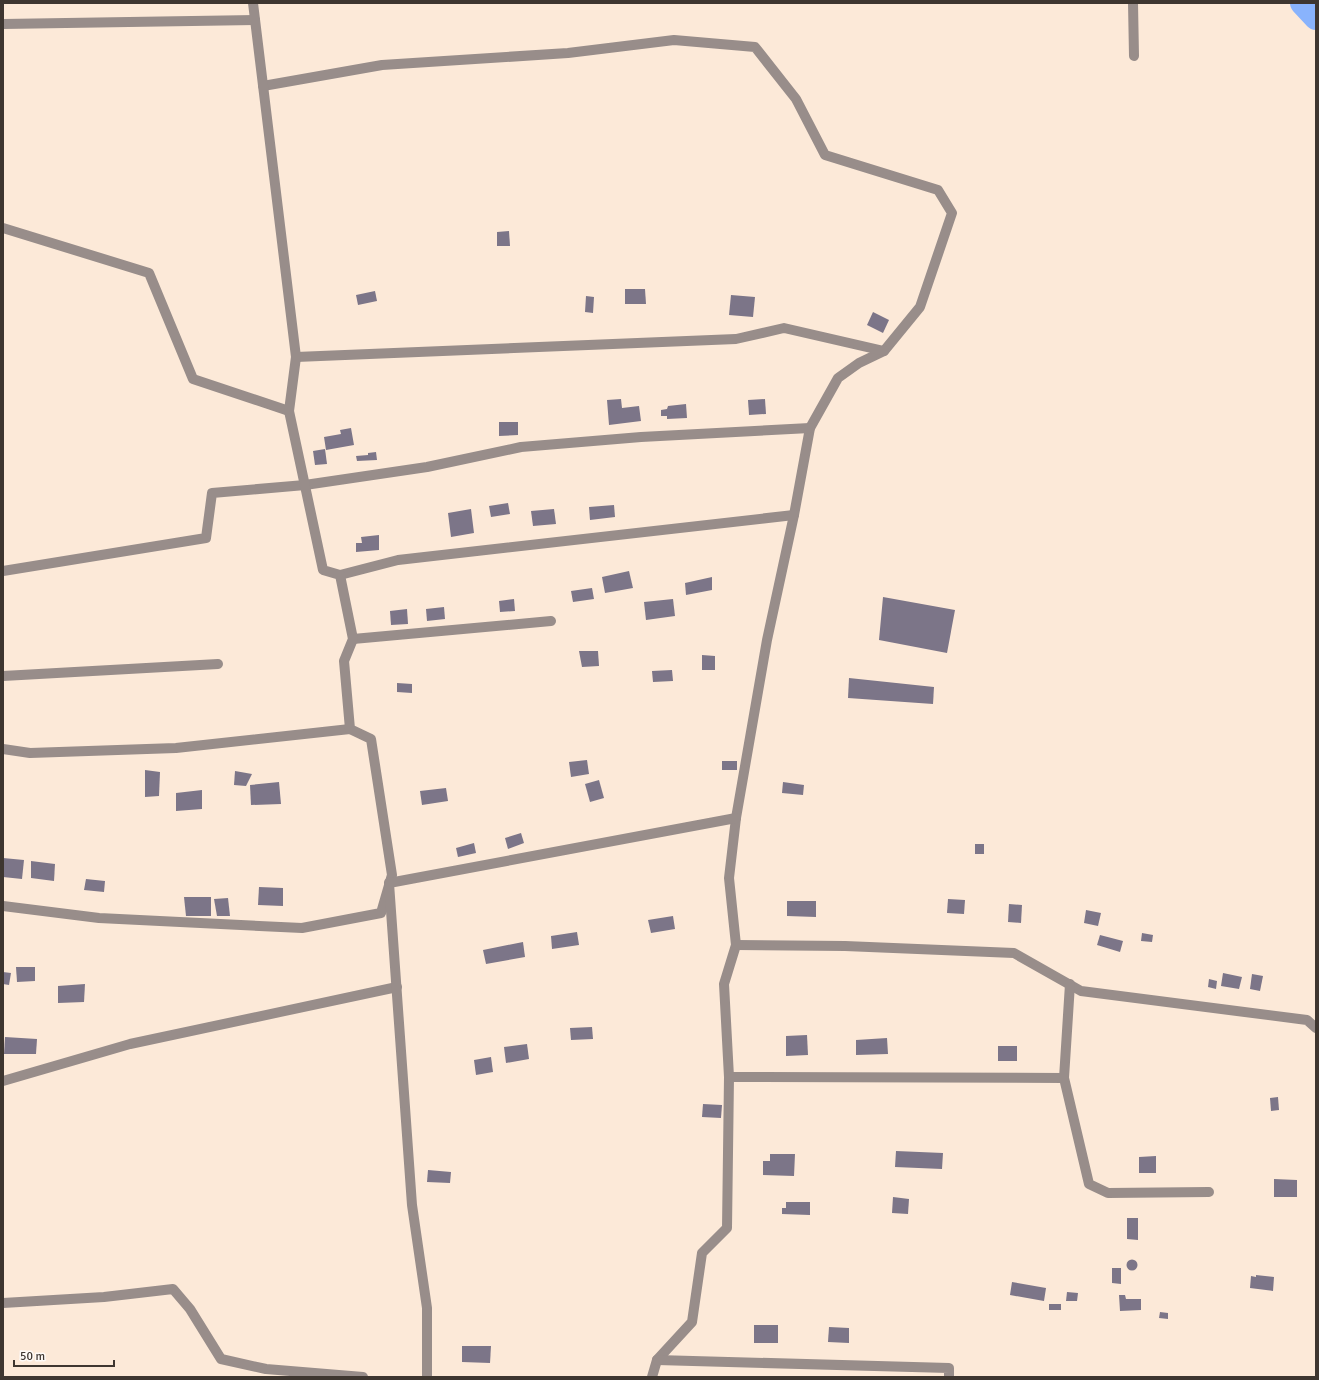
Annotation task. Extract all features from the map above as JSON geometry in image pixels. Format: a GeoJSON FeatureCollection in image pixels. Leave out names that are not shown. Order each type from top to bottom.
{"type":"FeatureCollection","features":[{"type":"Feature","properties":{"kind":"street"},"geometry":{"type":"LineString","coordinates":[[253,3],[296,357],[289,411],[323,570],[340,575],[398,560],[794,515]]}},
{"type":"Feature","properties":{"kind":"street"},"geometry":{"type":"LineString","coordinates":[[1133,3],[1134,56]]}},
{"type":"Feature","properties":{"kind":"street"},"geometry":{"type":"LineString","coordinates":[[3,24],[255,20]]}},
{"type":"Feature","properties":{"kind":"street"},"geometry":{"type":"LineString","coordinates":[[263,86],[382,65],[568,53],[674,40],[755,47],[796,99],[825,155],[938,190],[952,213],[920,307],[884,351],[859,363],[838,378],[810,428],[794,515],[767,640],[736,818],[729,878],[736,945],[724,984],[729,1077],[726,1228],[702,1253],[692,1322],[657,1360],[652,1377]]}},
{"type":"Feature","properties":{"kind":"street"},"geometry":{"type":"LineString","coordinates":[[3,228],[149,273],[193,379],[289,411]]}},
{"type":"Feature","properties":{"kind":"street"},"geometry":{"type":"LineString","coordinates":[[296,357],[736,339],[784,328],[884,351]]}},
{"type":"Feature","properties":{"kind":"street"},"geometry":{"type":"LineString","coordinates":[[3,571],[206,538],[212,493],[305,485],[427,467],[521,447],[641,437],[810,428]]}},
{"type":"Feature","properties":{"kind":"street"},"geometry":{"type":"LineString","coordinates":[[340,575],[353,638],[344,661],[350,729]]}},
{"type":"Feature","properties":{"kind":"street"},"geometry":{"type":"LineString","coordinates":[[353,638],[551,621]]}},
{"type":"Feature","properties":{"kind":"street"},"geometry":{"type":"LineString","coordinates":[[3,676],[218,664]]}},
{"type":"Feature","properties":{"kind":"street"},"geometry":{"type":"LineString","coordinates":[[3,749],[30,753],[176,748],[350,729],[371,739],[392,875],[381,913],[302,928],[99,918],[3,906]]}},
{"type":"Feature","properties":{"kind":"street"},"geometry":{"type":"LineString","coordinates":[[389,884],[736,818]]}},
{"type":"Feature","properties":{"kind":"street"},"geometry":{"type":"LineString","coordinates":[[389,884],[412,1205],[427,1308],[427,1377]]}},
{"type":"Feature","properties":{"kind":"street"},"geometry":{"type":"LineString","coordinates":[[736,945],[845,946],[1014,953],[1081,991],[1307,1020],[1316,1028]]}},
{"type":"Feature","properties":{"kind":"street"},"geometry":{"type":"LineString","coordinates":[[1070,984],[1064,1078],[1089,1184],[1108,1193],[1209,1192]]}},
{"type":"Feature","properties":{"kind":"street"},"geometry":{"type":"LineString","coordinates":[[3,1081],[130,1044],[397,987]]}},
{"type":"Feature","properties":{"kind":"street"},"geometry":{"type":"LineString","coordinates":[[729,1077],[1064,1078]]}},
{"type":"Feature","properties":{"kind":"street"},"geometry":{"type":"LineString","coordinates":[[3,1303],[104,1297],[173,1289],[190,1310],[221,1359],[266,1369],[363,1377]]}},
{"type":"Feature","properties":{"kind":"street"},"geometry":{"type":"LineString","coordinates":[[657,1360],[949,1368],[949,1377]]}},
{"type":"Feature","properties":{"kind":"building"},"geometry":{"type":"Polygon","coordinates":[[[509,231],[510,246],[497,246],[497,232],[509,231]]]}},
{"type":"Feature","properties":{"kind":"building"},"geometry":{"type":"Polygon","coordinates":[[[625,289],[645,289],[646,304],[625,304],[625,289]]]}},
{"type":"Feature","properties":{"kind":"building"},"geometry":{"type":"Polygon","coordinates":[[[375,291],[377,301],[358,305],[356,295],[375,291]]]}},
{"type":"Feature","properties":{"kind":"building"},"geometry":{"type":"Polygon","coordinates":[[[731,295],[755,297],[753,317],[729,315],[731,295]]]}},
{"type":"Feature","properties":{"kind":"building"},"geometry":{"type":"Polygon","coordinates":[[[586,296],[594,297],[593,313],[585,312],[586,296]]]}},
{"type":"Feature","properties":{"kind":"building"},"geometry":{"type":"Polygon","coordinates":[[[873,312],[889,320],[883,333],[867,325],[873,312]]]}},
{"type":"Feature","properties":{"kind":"building"},"geometry":{"type":"Polygon","coordinates":[[[621,399],[622,408],[639,406],[641,421],[609,425],[607,400],[621,399]]]}},
{"type":"Feature","properties":{"kind":"building"},"geometry":{"type":"Polygon","coordinates":[[[765,399],[766,414],[749,415],[748,400],[765,399]]]}},
{"type":"Feature","properties":{"kind":"building"},"geometry":{"type":"Polygon","coordinates":[[[686,404],[687,418],[667,419],[667,416],[661,416],[661,410],[667,409],[668,406],[686,404]]]}},
{"type":"Feature","properties":{"kind":"building"},"geometry":{"type":"Polygon","coordinates":[[[499,422],[518,422],[518,435],[499,436],[499,422]]]}},
{"type":"Feature","properties":{"kind":"building"},"geometry":{"type":"Polygon","coordinates":[[[351,428],[354,445],[326,450],[324,437],[341,434],[340,430],[351,428]]]}},
{"type":"Feature","properties":{"kind":"building"},"geometry":{"type":"Polygon","coordinates":[[[325,449],[327,464],[315,465],[313,451],[325,449]]]}},
{"type":"Feature","properties":{"kind":"building"},"geometry":{"type":"Polygon","coordinates":[[[376,452],[377,460],[357,461],[356,456],[368,455],[368,453],[376,452]]]}},
{"type":"Feature","properties":{"kind":"building"},"geometry":{"type":"Polygon","coordinates":[[[508,503],[510,514],[491,517],[489,506],[508,503]]]}},
{"type":"Feature","properties":{"kind":"building"},"geometry":{"type":"Polygon","coordinates":[[[614,505],[615,517],[590,520],[589,507],[614,505]]]}},
{"type":"Feature","properties":{"kind":"building"},"geometry":{"type":"Polygon","coordinates":[[[471,509],[474,533],[451,537],[448,513],[471,509]]]}},
{"type":"Feature","properties":{"kind":"building"},"geometry":{"type":"Polygon","coordinates":[[[554,509],[556,524],[533,526],[531,511],[554,509]]]}},
{"type":"Feature","properties":{"kind":"building"},"geometry":{"type":"Polygon","coordinates":[[[379,535],[379,550],[356,552],[356,543],[362,543],[361,537],[379,535]]]}},
{"type":"Feature","properties":{"kind":"building"},"geometry":{"type":"Polygon","coordinates":[[[629,571],[633,588],[605,593],[602,577],[629,571]]]}},
{"type":"Feature","properties":{"kind":"building"},"geometry":{"type":"Polygon","coordinates":[[[712,577],[712,590],[686,595],[685,583],[712,577]]]}},
{"type":"Feature","properties":{"kind":"building"},"geometry":{"type":"Polygon","coordinates":[[[592,588],[594,599],[573,602],[571,591],[592,588]]]}},
{"type":"Feature","properties":{"kind":"building"},"geometry":{"type":"Polygon","coordinates":[[[883,597],[955,610],[947,653],[879,640],[883,597]]]}},
{"type":"Feature","properties":{"kind":"building"},"geometry":{"type":"Polygon","coordinates":[[[514,599],[515,611],[500,612],[499,601],[514,599]]]}},
{"type":"Feature","properties":{"kind":"building"},"geometry":{"type":"Polygon","coordinates":[[[673,599],[675,616],[646,620],[644,602],[673,599]]]}},
{"type":"Feature","properties":{"kind":"building"},"geometry":{"type":"Polygon","coordinates":[[[444,607],[445,619],[427,621],[426,609],[444,607]]]}},
{"type":"Feature","properties":{"kind":"building"},"geometry":{"type":"Polygon","coordinates":[[[407,609],[408,624],[391,625],[390,611],[407,609]]]}},
{"type":"Feature","properties":{"kind":"building"},"geometry":{"type":"Polygon","coordinates":[[[579,651],[598,651],[599,666],[582,667],[579,651]]]}},
{"type":"Feature","properties":{"kind":"building"},"geometry":{"type":"Polygon","coordinates":[[[702,655],[715,656],[715,670],[702,670],[702,655]]]}},
{"type":"Feature","properties":{"kind":"building"},"geometry":{"type":"Polygon","coordinates":[[[672,670],[673,681],[653,682],[652,671],[672,670]]]}},
{"type":"Feature","properties":{"kind":"building"},"geometry":{"type":"Polygon","coordinates":[[[849,678],[934,687],[933,704],[848,698],[849,678]]]}},
{"type":"Feature","properties":{"kind":"building"},"geometry":{"type":"Polygon","coordinates":[[[397,683],[412,684],[412,693],[397,692],[397,683]]]}},
{"type":"Feature","properties":{"kind":"building"},"geometry":{"type":"Polygon","coordinates":[[[587,760],[589,774],[571,777],[569,762],[587,760]]]}},
{"type":"Feature","properties":{"kind":"building"},"geometry":{"type":"Polygon","coordinates":[[[722,761],[737,761],[737,770],[722,770],[722,761]]]}},
{"type":"Feature","properties":{"kind":"building"},"geometry":{"type":"Polygon","coordinates":[[[145,770],[160,772],[159,796],[145,797],[145,770]]]}},
{"type":"Feature","properties":{"kind":"building"},"geometry":{"type":"Polygon","coordinates":[[[235,771],[252,774],[246,786],[234,785],[235,771]]]}},
{"type":"Feature","properties":{"kind":"building"},"geometry":{"type":"Polygon","coordinates":[[[599,780],[604,798],[590,802],[585,784],[599,780]]]}},
{"type":"Feature","properties":{"kind":"building"},"geometry":{"type":"Polygon","coordinates":[[[279,782],[281,804],[251,805],[250,785],[279,782]]]}},
{"type":"Feature","properties":{"kind":"building"},"geometry":{"type":"Polygon","coordinates":[[[783,782],[804,785],[803,795],[782,793],[783,782]]]}},
{"type":"Feature","properties":{"kind":"building"},"geometry":{"type":"Polygon","coordinates":[[[446,788],[448,801],[422,805],[420,791],[446,788]]]}},
{"type":"Feature","properties":{"kind":"building"},"geometry":{"type":"Polygon","coordinates":[[[202,790],[202,809],[176,811],[176,793],[202,790]]]}},
{"type":"Feature","properties":{"kind":"building"},"geometry":{"type":"Polygon","coordinates":[[[521,833],[524,843],[508,849],[505,838],[521,833]]]}},
{"type":"Feature","properties":{"kind":"building"},"geometry":{"type":"Polygon","coordinates":[[[474,843],[476,853],[458,857],[456,848],[474,843]]]}},
{"type":"Feature","properties":{"kind":"building"},"geometry":{"type":"Polygon","coordinates":[[[975,844],[984,844],[984,854],[975,854],[975,844]]]}},
{"type":"Feature","properties":{"kind":"building"},"geometry":{"type":"Polygon","coordinates":[[[3,858],[24,860],[22,879],[3,877],[3,858]]]}},
{"type":"Feature","properties":{"kind":"building"},"geometry":{"type":"Polygon","coordinates":[[[31,861],[55,864],[54,881],[31,878],[31,861]]]}},
{"type":"Feature","properties":{"kind":"building"},"geometry":{"type":"Polygon","coordinates":[[[86,879],[105,881],[104,892],[84,890],[86,879]]]}},
{"type":"Feature","properties":{"kind":"building"},"geometry":{"type":"Polygon","coordinates":[[[259,887],[283,888],[283,906],[258,905],[259,887]]]}},
{"type":"Feature","properties":{"kind":"building"},"geometry":{"type":"Polygon","coordinates":[[[184,897],[211,897],[211,916],[186,916],[184,897]]]}},
{"type":"Feature","properties":{"kind":"building"},"geometry":{"type":"Polygon","coordinates":[[[228,898],[230,916],[217,916],[214,899],[228,898]]]}},
{"type":"Feature","properties":{"kind":"building"},"geometry":{"type":"Polygon","coordinates":[[[948,899],[965,900],[964,914],[947,913],[948,899]]]}},
{"type":"Feature","properties":{"kind":"building"},"geometry":{"type":"Polygon","coordinates":[[[787,901],[816,901],[816,917],[787,916],[787,901]]]}},
{"type":"Feature","properties":{"kind":"building"},"geometry":{"type":"Polygon","coordinates":[[[1009,904],[1022,905],[1021,923],[1008,922],[1009,904]]]}},
{"type":"Feature","properties":{"kind":"building"},"geometry":{"type":"Polygon","coordinates":[[[1086,910],[1101,913],[1098,926],[1084,923],[1086,910]]]}},
{"type":"Feature","properties":{"kind":"building"},"geometry":{"type":"Polygon","coordinates":[[[673,916],[675,929],[651,933],[648,920],[673,916]]]}},
{"type":"Feature","properties":{"kind":"building"},"geometry":{"type":"Polygon","coordinates":[[[577,932],[579,945],[552,949],[551,936],[577,932]]]}},
{"type":"Feature","properties":{"kind":"building"},"geometry":{"type":"Polygon","coordinates":[[[1142,933],[1153,935],[1152,942],[1141,941],[1142,933]]]}},
{"type":"Feature","properties":{"kind":"building"},"geometry":{"type":"Polygon","coordinates":[[[1100,935],[1123,941],[1120,952],[1097,945],[1100,935]]]}},
{"type":"Feature","properties":{"kind":"building"},"geometry":{"type":"Polygon","coordinates":[[[523,942],[525,957],[486,964],[483,950],[523,942]]]}},
{"type":"Feature","properties":{"kind":"building"},"geometry":{"type":"Polygon","coordinates":[[[16,967],[35,967],[35,981],[17,982],[16,967]]]}},
{"type":"Feature","properties":{"kind":"building"},"geometry":{"type":"Polygon","coordinates":[[[3,972],[11,973],[9,985],[3,984],[3,972]]]}},
{"type":"Feature","properties":{"kind":"building"},"geometry":{"type":"Polygon","coordinates":[[[1223,973],[1242,977],[1239,989],[1221,986],[1223,973]]]}},
{"type":"Feature","properties":{"kind":"building"},"geometry":{"type":"Polygon","coordinates":[[[1252,974],[1263,976],[1260,991],[1250,989],[1252,974]]]}},
{"type":"Feature","properties":{"kind":"building"},"geometry":{"type":"Polygon","coordinates":[[[1209,979],[1217,981],[1216,989],[1208,987],[1209,979]]]}},
{"type":"Feature","properties":{"kind":"building"},"geometry":{"type":"Polygon","coordinates":[[[85,984],[84,1002],[58,1003],[58,986],[85,984]]]}},
{"type":"Feature","properties":{"kind":"building"},"geometry":{"type":"Polygon","coordinates":[[[592,1027],[593,1039],[571,1040],[570,1028],[592,1027]]]}},
{"type":"Feature","properties":{"kind":"building"},"geometry":{"type":"Polygon","coordinates":[[[807,1035],[808,1055],[786,1056],[786,1036],[807,1035]]]}},
{"type":"Feature","properties":{"kind":"building"},"geometry":{"type":"Polygon","coordinates":[[[5,1037],[37,1039],[36,1054],[4,1054],[5,1037]]]}},
{"type":"Feature","properties":{"kind":"building"},"geometry":{"type":"Polygon","coordinates":[[[887,1038],[888,1054],[856,1055],[856,1040],[887,1038]]]}},
{"type":"Feature","properties":{"kind":"building"},"geometry":{"type":"Polygon","coordinates":[[[527,1044],[529,1059],[506,1063],[504,1047],[527,1044]]]}},
{"type":"Feature","properties":{"kind":"building"},"geometry":{"type":"Polygon","coordinates":[[[998,1046],[1017,1046],[1017,1061],[998,1061],[998,1046]]]}},
{"type":"Feature","properties":{"kind":"building"},"geometry":{"type":"Polygon","coordinates":[[[491,1057],[493,1072],[476,1075],[474,1060],[491,1057]]]}},
{"type":"Feature","properties":{"kind":"building"},"geometry":{"type":"Polygon","coordinates":[[[1278,1097],[1279,1110],[1271,1111],[1270,1098],[1278,1097]]]}},
{"type":"Feature","properties":{"kind":"building"},"geometry":{"type":"Polygon","coordinates":[[[703,1104],[722,1105],[721,1118],[702,1117],[703,1104]]]}},
{"type":"Feature","properties":{"kind":"building"},"geometry":{"type":"Polygon","coordinates":[[[896,1151],[943,1153],[942,1169],[895,1167],[896,1151]]]}},
{"type":"Feature","properties":{"kind":"building"},"geometry":{"type":"Polygon","coordinates":[[[770,1154],[795,1154],[794,1176],[763,1175],[763,1161],[770,1161],[770,1154]]]}},
{"type":"Feature","properties":{"kind":"building"},"geometry":{"type":"Polygon","coordinates":[[[1156,1156],[1156,1173],[1139,1173],[1139,1157],[1156,1156]]]}},
{"type":"Feature","properties":{"kind":"building"},"geometry":{"type":"Polygon","coordinates":[[[428,1170],[451,1172],[450,1183],[427,1182],[428,1170]]]}},
{"type":"Feature","properties":{"kind":"building"},"geometry":{"type":"Polygon","coordinates":[[[1274,1179],[1297,1180],[1297,1197],[1274,1197],[1274,1179]]]}},
{"type":"Feature","properties":{"kind":"building"},"geometry":{"type":"Polygon","coordinates":[[[893,1197],[909,1199],[908,1214],[892,1213],[893,1197]]]}},
{"type":"Feature","properties":{"kind":"building"},"geometry":{"type":"Polygon","coordinates":[[[786,1202],[810,1202],[810,1215],[782,1214],[782,1208],[786,1208],[786,1202]]]}},
{"type":"Feature","properties":{"kind":"building"},"geometry":{"type":"Polygon","coordinates":[[[1127,1218],[1138,1218],[1138,1240],[1127,1239],[1127,1218]]]}},
{"type":"Feature","properties":{"kind":"building"},"geometry":{"type":"Polygon","coordinates":[[[1130,1260],[1134,1260],[1136,1261],[1136,1269],[1130,1270],[1127,1267],[1127,1263],[1130,1260]]]}},
{"type":"Feature","properties":{"kind":"building"},"geometry":{"type":"Polygon","coordinates":[[[1112,1268],[1121,1268],[1121,1284],[1112,1283],[1112,1268]]]}},
{"type":"Feature","properties":{"kind":"building"},"geometry":{"type":"Polygon","coordinates":[[[1256,1275],[1274,1277],[1273,1291],[1250,1288],[1251,1276],[1256,1277],[1256,1275]]]}},
{"type":"Feature","properties":{"kind":"building"},"geometry":{"type":"Polygon","coordinates":[[[1012,1282],[1046,1288],[1044,1301],[1010,1295],[1012,1282]]]}},
{"type":"Feature","properties":{"kind":"building"},"geometry":{"type":"Polygon","coordinates":[[[1067,1292],[1078,1293],[1077,1301],[1066,1301],[1067,1292]]]}},
{"type":"Feature","properties":{"kind":"building"},"geometry":{"type":"Polygon","coordinates":[[[1119,1295],[1125,1295],[1126,1299],[1141,1299],[1141,1310],[1120,1311],[1119,1295]]]}},
{"type":"Feature","properties":{"kind":"building"},"geometry":{"type":"Polygon","coordinates":[[[1049,1304],[1061,1304],[1061,1310],[1049,1310],[1049,1304]]]}},
{"type":"Feature","properties":{"kind":"building"},"geometry":{"type":"Polygon","coordinates":[[[1160,1312],[1168,1313],[1168,1319],[1159,1318],[1160,1312]]]}},
{"type":"Feature","properties":{"kind":"building"},"geometry":{"type":"Polygon","coordinates":[[[754,1325],[778,1325],[778,1343],[754,1343],[754,1325]]]}},
{"type":"Feature","properties":{"kind":"building"},"geometry":{"type":"Polygon","coordinates":[[[829,1327],[849,1328],[849,1343],[828,1342],[829,1327]]]}},
{"type":"Feature","properties":{"kind":"building"},"geometry":{"type":"Polygon","coordinates":[[[462,1346],[491,1346],[490,1363],[462,1362],[462,1346]]]}},
{"type":"Feature","properties":{"kind":"waterway"},"geometry":{"type":"LineString","coordinates":[[1302,3],[1316,18]]}}]}
